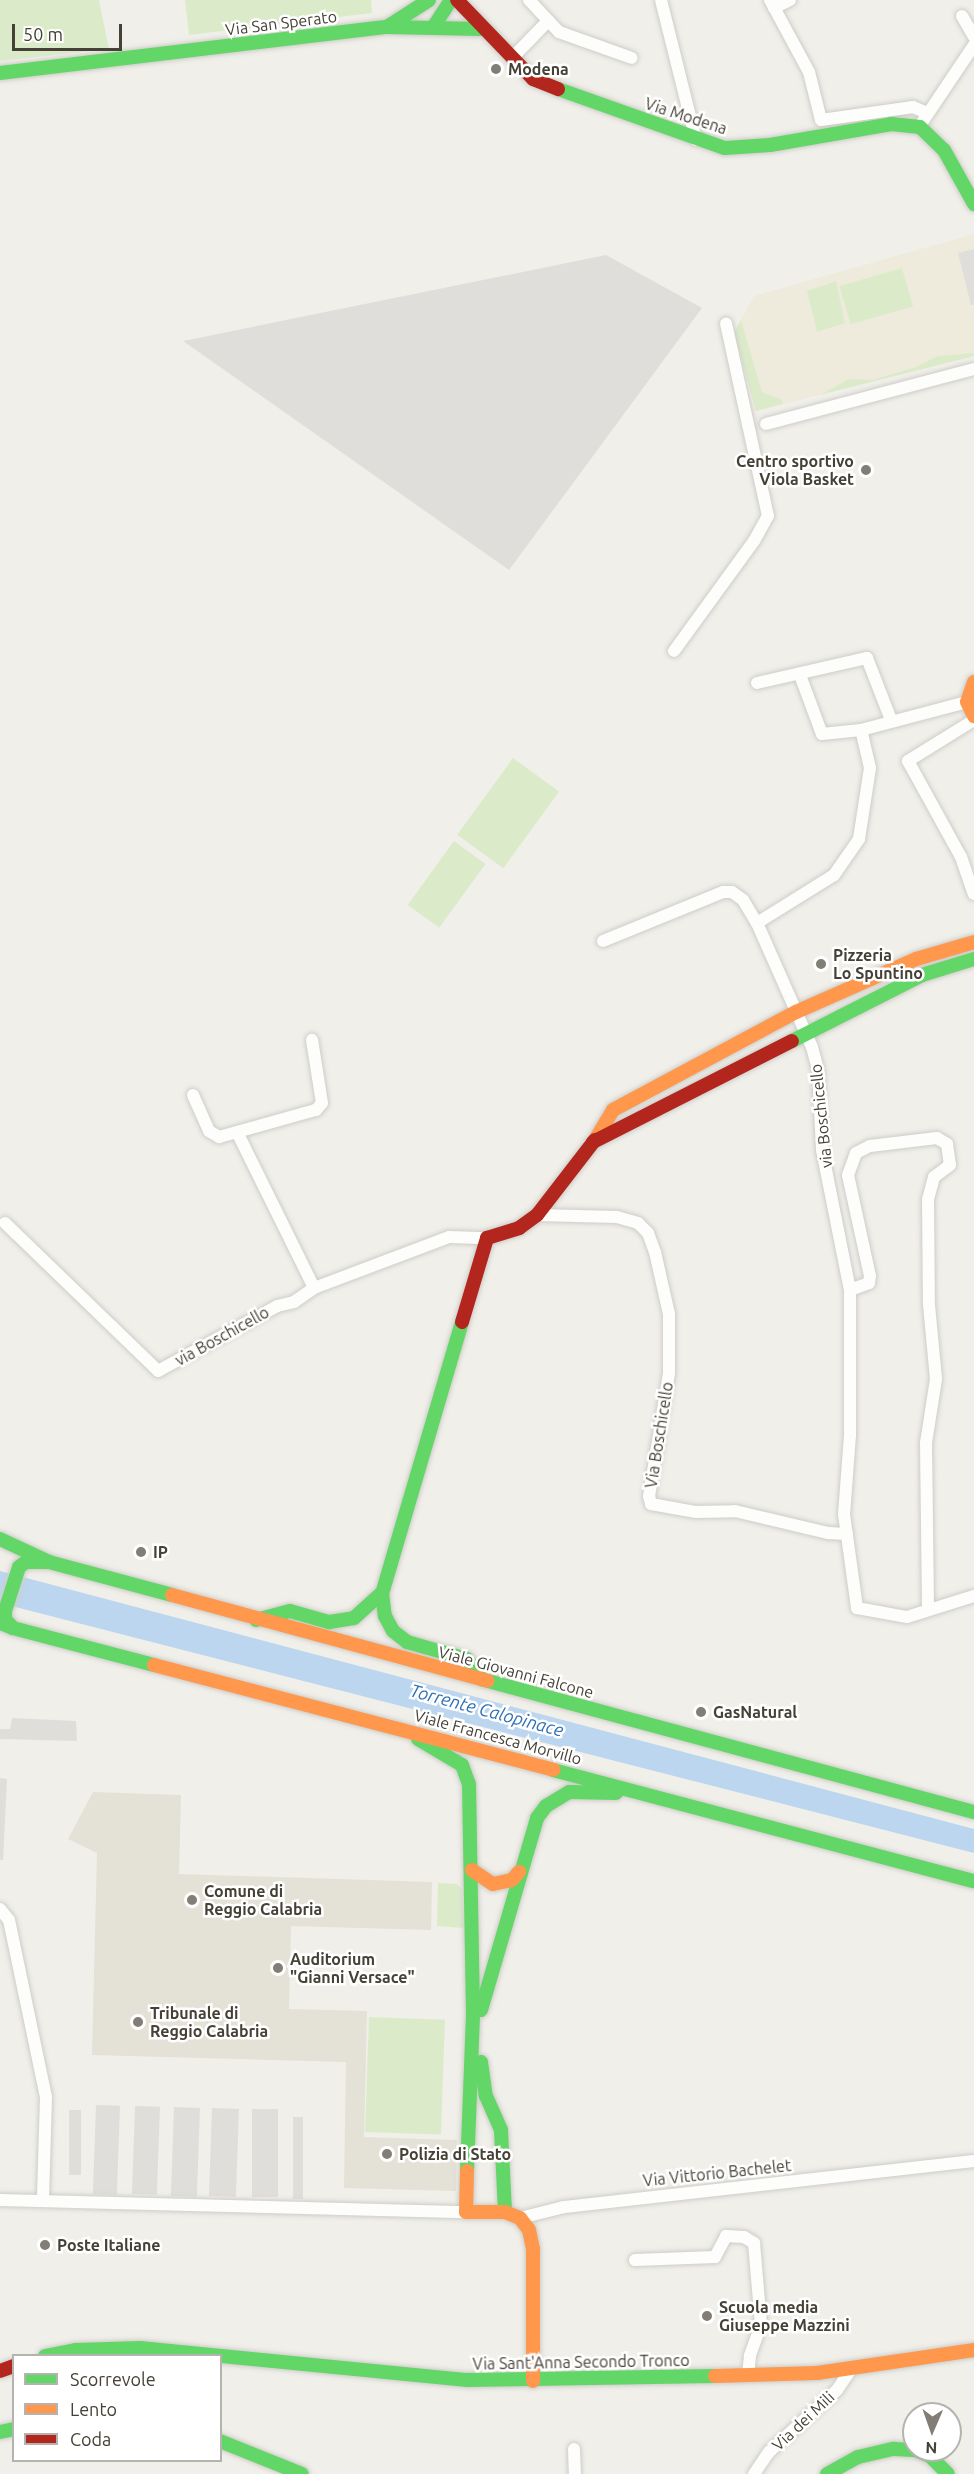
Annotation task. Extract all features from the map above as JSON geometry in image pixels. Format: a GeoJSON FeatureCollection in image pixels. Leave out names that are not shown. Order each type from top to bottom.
{"type":"FeatureCollection","features":[{"type":"Feature","properties":{"kind":"main road"},"geometry":{"type":"LineString","coordinates":[[434,26],[452,0]]}},
{"type":"Feature","properties":{"kind":"main road","name":"Via Modena"},"geometry":{"type":"LineString","coordinates":[[457,0],[481,29],[533,79],[696,140],[725,148],[770,145],[891,124],[920,127]]}},
{"type":"Feature","properties":{"kind":"main road"},"geometry":{"type":"LineString","coordinates":[[387,27],[422,2]]}},
{"type":"Feature","properties":{"kind":"main road","name":"Via San Sperato"},"geometry":{"type":"LineString","coordinates":[[0,73],[387,27],[434,26],[481,29]]}},
{"type":"Feature","properties":{"kind":"main road"},"geometry":{"type":"LineString","coordinates":[[920,127],[944,150],[974,204]]}},
{"type":"Feature","properties":{"kind":"main road"},"geometry":{"type":"LineString","coordinates":[[974,682],[967,702],[974,718]]}},
{"type":"Feature","properties":{"kind":"main road"},"geometry":{"type":"LineString","coordinates":[[483,1680],[467,1659],[407,1642],[393,1631],[385,1616],[382,1593],[487,1238],[519,1228],[537,1215],[593,1142],[613,1110],[796,1012],[916,959],[974,942]]}},
{"type":"Feature","properties":{"kind":"main road"},"geometry":{"type":"LineString","coordinates":[[593,1142],[922,975],[974,959]]}},
{"type":"Feature","properties":{"kind":"main road"},"geometry":{"type":"LineString","coordinates":[[0,1539],[49,1562]]}},
{"type":"Feature","properties":{"kind":"main road"},"geometry":{"type":"LineString","coordinates":[[0,1552],[49,1562]]}},
{"type":"Feature","properties":{"kind":"main road"},"geometry":{"type":"LineString","coordinates":[[4,1622],[17,1570],[26,1562],[49,1562]]}},
{"type":"Feature","properties":{"kind":"main road","name":"Viale Giovanni Falcone"},"geometry":{"type":"LineString","coordinates":[[49,1562],[256,1620],[974,1812]]}},
{"type":"Feature","properties":{"kind":"main road"},"geometry":{"type":"LineString","coordinates":[[256,1620],[290,1611],[329,1622],[354,1618],[382,1593]]}},
{"type":"Feature","properties":{"kind":"main road","name":"Viale Francesca Morvillo"},"geometry":{"type":"LineString","coordinates":[[4,1622],[974,1881]]}},
{"type":"Feature","properties":{"kind":"main road"},"geometry":{"type":"LineString","coordinates":[[393,1726],[453,1758],[467,1774],[472,1870],[471,2119],[486,2152],[505,2212]]}},
{"type":"Feature","properties":{"kind":"main road"},"geometry":{"type":"LineString","coordinates":[[533,2381],[533,2249],[529,2230],[520,2218],[505,2212],[466,2212],[496,2118],[481,2070],[481,2002],[537,1818],[556,1797],[580,1790],[659,1797]]}},
{"type":"Feature","properties":{"kind":"main road"},"geometry":{"type":"LineString","coordinates":[[472,1870],[493,1884],[512,1880],[519,1872]]}},
{"type":"Feature","properties":{"kind":"main road"},"geometry":{"type":"LineString","coordinates":[[471,2119],[496,2118]]}},
{"type":"Feature","properties":{"kind":"main road","name":"Via Sant'Anna Secondo Tronco"},"geometry":{"type":"LineString","coordinates":[[60,2354],[140,2348],[201,2354]]}},
{"type":"Feature","properties":{"kind":"main road","name":"Via Sant'Anna Secondo Tronco"},"geometry":{"type":"LineString","coordinates":[[222,2356],[467,2380],[533,2381],[748,2375],[852,2368],[974,2350]]}},
{"type":"Feature","properties":{"kind":"main road"},"geometry":{"type":"LineString","coordinates":[[222,2442],[302,2474]]}},
{"type":"Feature","properties":{"kind":"main road"},"geometry":{"type":"LineString","coordinates":[[827,2474],[858,2457],[902,2449]]}},
{"type":"Feature","properties":{"kind":"main road"},"geometry":{"type":"LineString","coordinates":[[936,2462],[948,2474]]}},
{"type":"Feature","properties":{"kind":"street"},"geometry":{"type":"LineString","coordinates":[[529,0],[559,32],[632,58]]}},
{"type":"Feature","properties":{"kind":"street"},"geometry":{"type":"LineString","coordinates":[[661,0],[696,140]]}},
{"type":"Feature","properties":{"kind":"street"},"geometry":{"type":"LineString","coordinates":[[790,0],[772,4],[809,72],[821,120],[913,107],[927,113]]}},
{"type":"Feature","properties":{"kind":"street"},"geometry":{"type":"LineString","coordinates":[[962,16],[974,37]]}},
{"type":"Feature","properties":{"kind":"street"},"geometry":{"type":"LineString","coordinates":[[512,58],[548,21]]}},
{"type":"Feature","properties":{"kind":"street"},"geometry":{"type":"LineString","coordinates":[[920,127],[927,113],[974,45]]}},
{"type":"Feature","properties":{"kind":"street"},"geometry":{"type":"LineString","coordinates":[[674,651],[768,516],[726,324]]}},
{"type":"Feature","properties":{"kind":"street"},"geometry":{"type":"LineString","coordinates":[[766,424],[974,369]]}},
{"type":"Feature","properties":{"kind":"street"},"geometry":{"type":"LineString","coordinates":[[757,683],[867,658],[891,720]]}},
{"type":"Feature","properties":{"kind":"street"},"geometry":{"type":"LineString","coordinates":[[800,675],[822,734],[861,730],[891,720],[967,702]]}},
{"type":"Feature","properties":{"kind":"street"},"geometry":{"type":"LineString","coordinates":[[974,718],[908,761],[961,857],[974,894]]}},
{"type":"Feature","properties":{"kind":"street"},"geometry":{"type":"LineString","coordinates":[[757,923],[834,875],[859,839],[870,768],[861,730]]}},
{"type":"Feature","properties":{"kind":"street","name":"via Boschicello"},"geometry":{"type":"LineString","coordinates":[[603,941],[723,892],[732,892],[743,900],[757,923],[796,1012],[818,1070],[822,1150],[850,1290],[850,1435],[844,1514],[847,1533]]}},
{"type":"Feature","properties":{"kind":"street"},"geometry":{"type":"LineString","coordinates":[[193,1095],[209,1131],[219,1137],[238,1134],[316,1110],[322,1103],[312,1040]]}},
{"type":"Feature","properties":{"kind":"street"},"geometry":{"type":"LineString","coordinates":[[238,1134],[314,1288]]}},
{"type":"Feature","properties":{"kind":"street"},"geometry":{"type":"LineString","coordinates":[[850,1290],[869,1283],[870,1276],[848,1175],[856,1153],[870,1146],[937,1138],[947,1144],[950,1165],[934,1177],[928,1199],[928,1305],[936,1379],[926,1443],[928,1610]]}},
{"type":"Feature","properties":{"kind":"street","name":"Via Boschicello"},"geometry":{"type":"LineString","coordinates":[[537,1215],[617,1217],[638,1223],[652,1243],[669,1314],[669,1373],[649,1496],[651,1504],[696,1512],[735,1511],[828,1533],[847,1533]]}},
{"type":"Feature","properties":{"kind":"street","name":"via Boschicello"},"geometry":{"type":"LineString","coordinates":[[5,1223],[158,1371],[277,1306],[294,1302],[314,1288],[449,1237],[487,1238]]}},
{"type":"Feature","properties":{"kind":"street"},"geometry":{"type":"LineString","coordinates":[[847,1533],[857,1608],[907,1617],[974,1596]]}},
{"type":"Feature","properties":{"kind":"street"},"geometry":{"type":"LineString","coordinates":[[0,1909],[9,1920],[46,2097],[43,2200]]}},
{"type":"Feature","properties":{"kind":"street","name":"Via Vittorio Bachelet"},"geometry":{"type":"LineString","coordinates":[[520,2218],[564,2208],[974,2161]]}},
{"type":"Feature","properties":{"kind":"street"},"geometry":{"type":"LineString","coordinates":[[0,2200],[466,2212]]}},
{"type":"Feature","properties":{"kind":"street"},"geometry":{"type":"LineString","coordinates":[[635,2260],[715,2257],[726,2236],[744,2237],[754,2243],[760,2325],[750,2356],[748,2375]]}},
{"type":"Feature","properties":{"kind":"street","name":"Via dei Mili"},"geometry":{"type":"LineString","coordinates":[[754,2474],[769,2452],[837,2390],[852,2368]]}},
{"type":"Feature","properties":{"kind":"street"},"geometry":{"type":"LineString","coordinates":[[574,2449],[575,2474]]}},
{"type":"Feature","properties":{"kind":"shaded area"},"geometry":{"type":"Polygon","coordinates":[[[974,234],[974,356],[756,411],[734,332],[754,296],[974,234]]]}},
{"type":"Feature","properties":{"kind":"shaded area"},"geometry":{"type":"Polygon","coordinates":[[[974,249],[974,305],[971,305],[958,253],[974,249]]]}},
{"type":"Feature","properties":{"kind":"shaded area"},"geometry":{"type":"Polygon","coordinates":[[[606,255],[702,308],[509,570],[183,341],[606,255]]]}},
{"type":"Feature","properties":{"kind":"shaded area"},"geometry":{"type":"Polygon","coordinates":[[[12,1718],[76,1721],[77,1741],[0,1739],[0,1729],[10,1729],[12,1718]]]}},
{"type":"Feature","properties":{"kind":"shaded area"},"geometry":{"type":"Polygon","coordinates":[[[0,1778],[7,1779],[3,1860],[0,1860],[0,1778]]]}},
{"type":"Feature","properties":{"kind":"shaded area"},"geometry":{"type":"Polygon","coordinates":[[[93,1792],[181,1795],[179,1874],[432,1882],[431,1930],[291,1926],[289,2009],[367,2011],[364,2137],[457,2140],[456,2191],[344,2188],[346,2062],[92,2055],[97,1853],[68,1839],[93,1792]]]}},
{"type":"Feature","properties":{"kind":"shaded area"},"geometry":{"type":"Polygon","coordinates":[[[96,2105],[120,2106],[117,2195],[93,2194],[96,2105]]]}},
{"type":"Feature","properties":{"kind":"shaded area"},"geometry":{"type":"Polygon","coordinates":[[[135,2106],[160,2107],[157,2195],[132,2194],[135,2106]]]}},
{"type":"Feature","properties":{"kind":"shaded area"},"geometry":{"type":"Polygon","coordinates":[[[174,2107],[200,2108],[197,2197],[171,2196],[174,2107]]]}},
{"type":"Feature","properties":{"kind":"shaded area"},"geometry":{"type":"Polygon","coordinates":[[[212,2108],[239,2109],[236,2197],[209,2196],[212,2108]]]}},
{"type":"Feature","properties":{"kind":"shaded area"},"geometry":{"type":"Polygon","coordinates":[[[252,2109],[278,2109],[278,2197],[252,2197],[252,2109]]]}},
{"type":"Feature","properties":{"kind":"shaded area"},"geometry":{"type":"Polygon","coordinates":[[[69,2110],[81,2110],[81,2175],[69,2175],[69,2110]]]}},
{"type":"Feature","properties":{"kind":"shaded area"},"geometry":{"type":"Polygon","coordinates":[[[293,2117],[303,2117],[303,2199],[293,2199],[293,2117]]]}},
{"type":"Feature","properties":{"kind":"green space"},"geometry":{"type":"Polygon","coordinates":[[[0,0],[99,0],[109,49],[0,61],[0,0]]]}},
{"type":"Feature","properties":{"kind":"green space"},"geometry":{"type":"Polygon","coordinates":[[[185,0],[371,0],[372,13],[189,35],[185,0]]]}},
{"type":"Feature","properties":{"kind":"green space"},"geometry":{"type":"Polygon","coordinates":[[[902,268],[913,306],[851,324],[840,286],[902,268]]]}},
{"type":"Feature","properties":{"kind":"green space"},"geometry":{"type":"Polygon","coordinates":[[[836,281],[845,323],[817,332],[807,291],[836,281]]]}},
{"type":"Feature","properties":{"kind":"green space"},"geometry":{"type":"Polygon","coordinates":[[[741,320],[762,392],[781,399],[783,404],[756,411],[734,332],[741,320]]]}},
{"type":"Feature","properties":{"kind":"green space"},"geometry":{"type":"Polygon","coordinates":[[[974,353],[974,356],[820,395],[849,379],[872,380],[916,367],[937,356],[974,353]]]}},
{"type":"Feature","properties":{"kind":"green space"},"geometry":{"type":"Polygon","coordinates":[[[513,758],[559,792],[503,868],[457,835],[513,758]]]}},
{"type":"Feature","properties":{"kind":"green space"},"geometry":{"type":"Polygon","coordinates":[[[454,841],[486,864],[439,928],[408,905],[454,841]]]}},
{"type":"Feature","properties":{"kind":"green space"},"geometry":{"type":"Polygon","coordinates":[[[438,1883],[457,1884],[462,1889],[464,1928],[437,1926],[438,1883]]]}},
{"type":"Feature","properties":{"kind":"green space"},"geometry":{"type":"Polygon","coordinates":[[[369,2017],[445,2020],[441,2135],[365,2132],[369,2017]]]}},
{"type":"Feature","properties":{"kind":"water","name":"Torrente Calopinace"},"geometry":{"type":"Polygon","coordinates":[[[0,1571],[974,1829],[974,1853],[0,1603],[0,1571]]]}},
{"type":"Feature","properties":{"kind":"traffic: fast"},"geometry":{"type":"LineString","coordinates":[[387,27],[429,0]]}},
{"type":"Feature","properties":{"kind":"traffic: fast"},"geometry":{"type":"LineString","coordinates":[[434,26],[451,0]]}},
{"type":"Feature","properties":{"kind":"traffic: fast"},"geometry":{"type":"LineString","coordinates":[[0,73],[387,27],[481,29]]}},
{"type":"Feature","properties":{"kind":"traffic: fast"},"geometry":{"type":"LineString","coordinates":[[558,89],[725,148],[770,145],[891,124],[920,127],[944,150],[974,204]]}},
{"type":"Feature","properties":{"kind":"traffic: fast"},"geometry":{"type":"LineString","coordinates":[[792,1041],[922,975],[974,959]]}},
{"type":"Feature","properties":{"kind":"traffic: fast"},"geometry":{"type":"LineString","coordinates":[[462,1322],[382,1593],[385,1616],[393,1631],[407,1642],[467,1659],[483,1680]]}},
{"type":"Feature","properties":{"kind":"traffic: fast"},"geometry":{"type":"LineString","coordinates":[[0,1539],[49,1562]]}},
{"type":"Feature","properties":{"kind":"traffic: fast"},"geometry":{"type":"LineString","coordinates":[[154,1665],[13,1628],[5,1619],[5,1611],[19,1567],[26,1562],[49,1562],[172,1595]]}},
{"type":"Feature","properties":{"kind":"traffic: fast"},"geometry":{"type":"LineString","coordinates":[[256,1620],[290,1611],[329,1622],[354,1618],[382,1593]]}},
{"type":"Feature","properties":{"kind":"traffic: fast"},"geometry":{"type":"LineString","coordinates":[[0,1623],[13,1628]]}},
{"type":"Feature","properties":{"kind":"traffic: fast"},"geometry":{"type":"LineString","coordinates":[[488,1681],[974,1812]]}},
{"type":"Feature","properties":{"kind":"traffic: fast"},"geometry":{"type":"LineString","coordinates":[[418,1739],[462,1765],[469,1784],[473,2015],[467,2171]]}},
{"type":"Feature","properties":{"kind":"traffic: fast"},"geometry":{"type":"LineString","coordinates":[[553,1770],[974,1881]]}},
{"type":"Feature","properties":{"kind":"traffic: fast"},"geometry":{"type":"LineString","coordinates":[[481,2010],[537,1818],[546,1806],[569,1792],[616,1793]]}},
{"type":"Feature","properties":{"kind":"traffic: fast"},"geometry":{"type":"LineString","coordinates":[[481,2062],[486,2096],[501,2130],[505,2212]]}},
{"type":"Feature","properties":{"kind":"traffic: fast"},"geometry":{"type":"LineString","coordinates":[[55,2354],[76,2350],[140,2348],[201,2354]]}},
{"type":"Feature","properties":{"kind":"traffic: fast"},"geometry":{"type":"LineString","coordinates":[[222,2356],[467,2380],[715,2376]]}},
{"type":"Feature","properties":{"kind":"traffic: fast"},"geometry":{"type":"LineString","coordinates":[[0,2432],[12,2429]]}},
{"type":"Feature","properties":{"kind":"traffic: fast"},"geometry":{"type":"LineString","coordinates":[[222,2442],[302,2474]]}},
{"type":"Feature","properties":{"kind":"traffic: fast"},"geometry":{"type":"LineString","coordinates":[[827,2474],[858,2457],[902,2449]]}},
{"type":"Feature","properties":{"kind":"traffic: fast"},"geometry":{"type":"LineString","coordinates":[[936,2462],[948,2474]]}},
{"type":"Feature","properties":{"kind":"traffic: slow"},"geometry":{"type":"LineString","coordinates":[[974,682],[967,702],[974,716]]}},
{"type":"Feature","properties":{"kind":"traffic: slow"},"geometry":{"type":"LineString","coordinates":[[595,1140],[613,1110],[796,1012],[916,959],[974,942]]}},
{"type":"Feature","properties":{"kind":"traffic: slow"},"geometry":{"type":"LineString","coordinates":[[172,1595],[488,1681]]}},
{"type":"Feature","properties":{"kind":"traffic: slow"},"geometry":{"type":"LineString","coordinates":[[154,1665],[553,1770]]}},
{"type":"Feature","properties":{"kind":"traffic: slow"},"geometry":{"type":"LineString","coordinates":[[472,1870],[493,1884],[512,1880],[519,1872]]}},
{"type":"Feature","properties":{"kind":"traffic: slow"},"geometry":{"type":"LineString","coordinates":[[467,2171],[466,2212],[505,2212],[520,2218],[529,2230],[533,2249],[533,2381]]}},
{"type":"Feature","properties":{"kind":"traffic: slow"},"geometry":{"type":"LineString","coordinates":[[715,2376],[817,2373],[974,2350]]}},
{"type":"Feature","properties":{"kind":"traffic: jam"},"geometry":{"type":"LineString","coordinates":[[457,0],[533,79],[558,89]]}},
{"type":"Feature","properties":{"kind":"traffic: jam"},"geometry":{"type":"LineString","coordinates":[[593,1142],[792,1041]]}},
{"type":"Feature","properties":{"kind":"traffic: jam"},"geometry":{"type":"LineString","coordinates":[[462,1322],[487,1238],[519,1228],[537,1215],[595,1140]]}},
{"type":"Feature","properties":{"kind":"traffic: jam"},"geometry":{"type":"LineString","coordinates":[[0,2371],[12,2367]]}},
{"type":"Feature","properties":{"kind":"place","name":"Modena"},"geometry":{"type":"Point","coordinates":[496,69]}},
{"type":"Feature","properties":{"kind":"place","name":"Centro sportivo Viola Basket"},"geometry":{"type":"Point","coordinates":[866,470]}},
{"type":"Feature","properties":{"kind":"place","name":"Pizzeria Lo Spuntino"},"geometry":{"type":"Point","coordinates":[821,964]}},
{"type":"Feature","properties":{"kind":"place","name":"IP"},"geometry":{"type":"Point","coordinates":[141,1552]}},
{"type":"Feature","properties":{"kind":"place","name":"GasNatural"},"geometry":{"type":"Point","coordinates":[701,1712]}},
{"type":"Feature","properties":{"kind":"place","name":"Comune di Reggio Calabria"},"geometry":{"type":"Point","coordinates":[192,1900]}},
{"type":"Feature","properties":{"kind":"place","name":"Auditorium \"Gianni Versace\""},"geometry":{"type":"Point","coordinates":[278,1968]}},
{"type":"Feature","properties":{"kind":"place","name":"Tribunale di Reggio Calabria"},"geometry":{"type":"Point","coordinates":[138,2022]}},
{"type":"Feature","properties":{"kind":"place","name":"Polizia di Stato"},"geometry":{"type":"Point","coordinates":[387,2154]}},
{"type":"Feature","properties":{"kind":"place","name":"Poste Italiane"},"geometry":{"type":"Point","coordinates":[45,2245]}},
{"type":"Feature","properties":{"kind":"place","name":"Scuola media Giuseppe Mazzini"},"geometry":{"type":"Point","coordinates":[707,2316]}}]}
